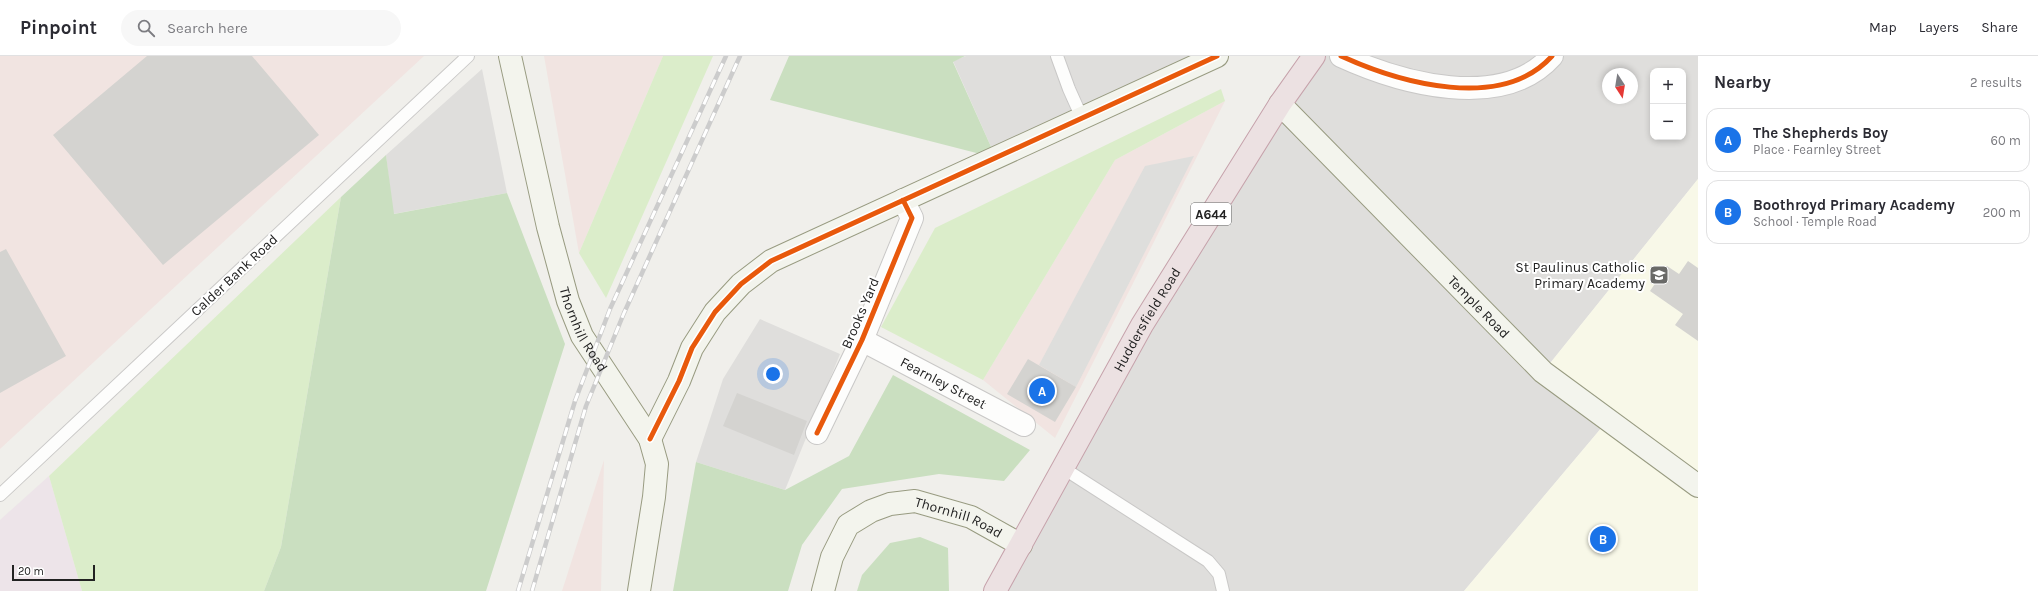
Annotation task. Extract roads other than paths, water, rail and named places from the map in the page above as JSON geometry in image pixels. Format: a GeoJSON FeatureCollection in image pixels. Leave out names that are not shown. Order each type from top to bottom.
{"type":"FeatureCollection","features":[{"type":"Feature","properties":{"kind":"highway","name":"Huddersfield Road"},"geometry":{"type":"LineString","coordinates":[[995,591],[1022,545],[1142,325],[1280,104],[1314,56]]}},
{"type":"Feature","properties":{"kind":"main road","name":"Thornhill Road"},"geometry":{"type":"LineString","coordinates":[[510,56],[548,227],[568,301],[582,336],[650,439],[657,464],[654,497],[639,591]]}},
{"type":"Feature","properties":{"kind":"main road"},"geometry":{"type":"LineString","coordinates":[[650,439],[679,381],[692,348],[715,312],[741,284],[772,261],[1217,56]]}},
{"type":"Feature","properties":{"kind":"main road","name":"Temple Road"},"geometry":{"type":"LineString","coordinates":[[1280,104],[1543,372],[1698,486]]}},
{"type":"Feature","properties":{"kind":"main road","name":"Thornhill Road"},"geometry":{"type":"LineString","coordinates":[[823,591],[832,557],[848,525],[871,511],[890,504],[915,501],[971,517],[1022,545]]}},
{"type":"Feature","properties":{"kind":"street"},"geometry":{"type":"LineString","coordinates":[[1341,56],[1370,69],[1432,84],[1473,89],[1512,83],[1546,63],[1552,56]]}},
{"type":"Feature","properties":{"kind":"street","name":"Brooks Yard"},"geometry":{"type":"LineString","coordinates":[[816,433],[862,340],[912,218],[903,200]]}},
{"type":"Feature","properties":{"kind":"street","name":"Fearnley Street"},"geometry":{"type":"LineString","coordinates":[[862,340],[1024,425]]}},
{"type":"Feature","properties":{"kind":"lane","name":"Calder Bank Road"},"geometry":{"type":"LineString","coordinates":[[0,495],[468,56]]}},
{"type":"Feature","properties":{"kind":"lane"},"geometry":{"type":"LineString","coordinates":[[1057,56],[1066,84],[1082,118]]}},
{"type":"Feature","properties":{"kind":"lane"},"geometry":{"type":"LineString","coordinates":[[1063,468],[1208,561],[1219,574],[1224,591]]}},
{"type":"Feature","properties":{"kind":"railway"},"geometry":{"type":"LineString","coordinates":[[518,591],[575,401],[610,309],[726,56]]}},
{"type":"Feature","properties":{"kind":"railway"},"geometry":{"type":"LineString","coordinates":[[532,591],[586,406],[624,313],[740,56]]}},
{"type":"Feature","properties":{"kind":"place","name":"St Paulinus Catholic Primary Academy"},"geometry":{"type":"Point","coordinates":[1659,275]}},
{"type":"Feature","properties":{"kind":"place","name":"The Shepherds Boy"},"geometry":{"type":"Point","coordinates":[1042,391]}},
{"type":"Feature","properties":{"kind":"place","name":"Boothroyd Primary Academy"},"geometry":{"type":"Point","coordinates":[1603,539]}}]}
